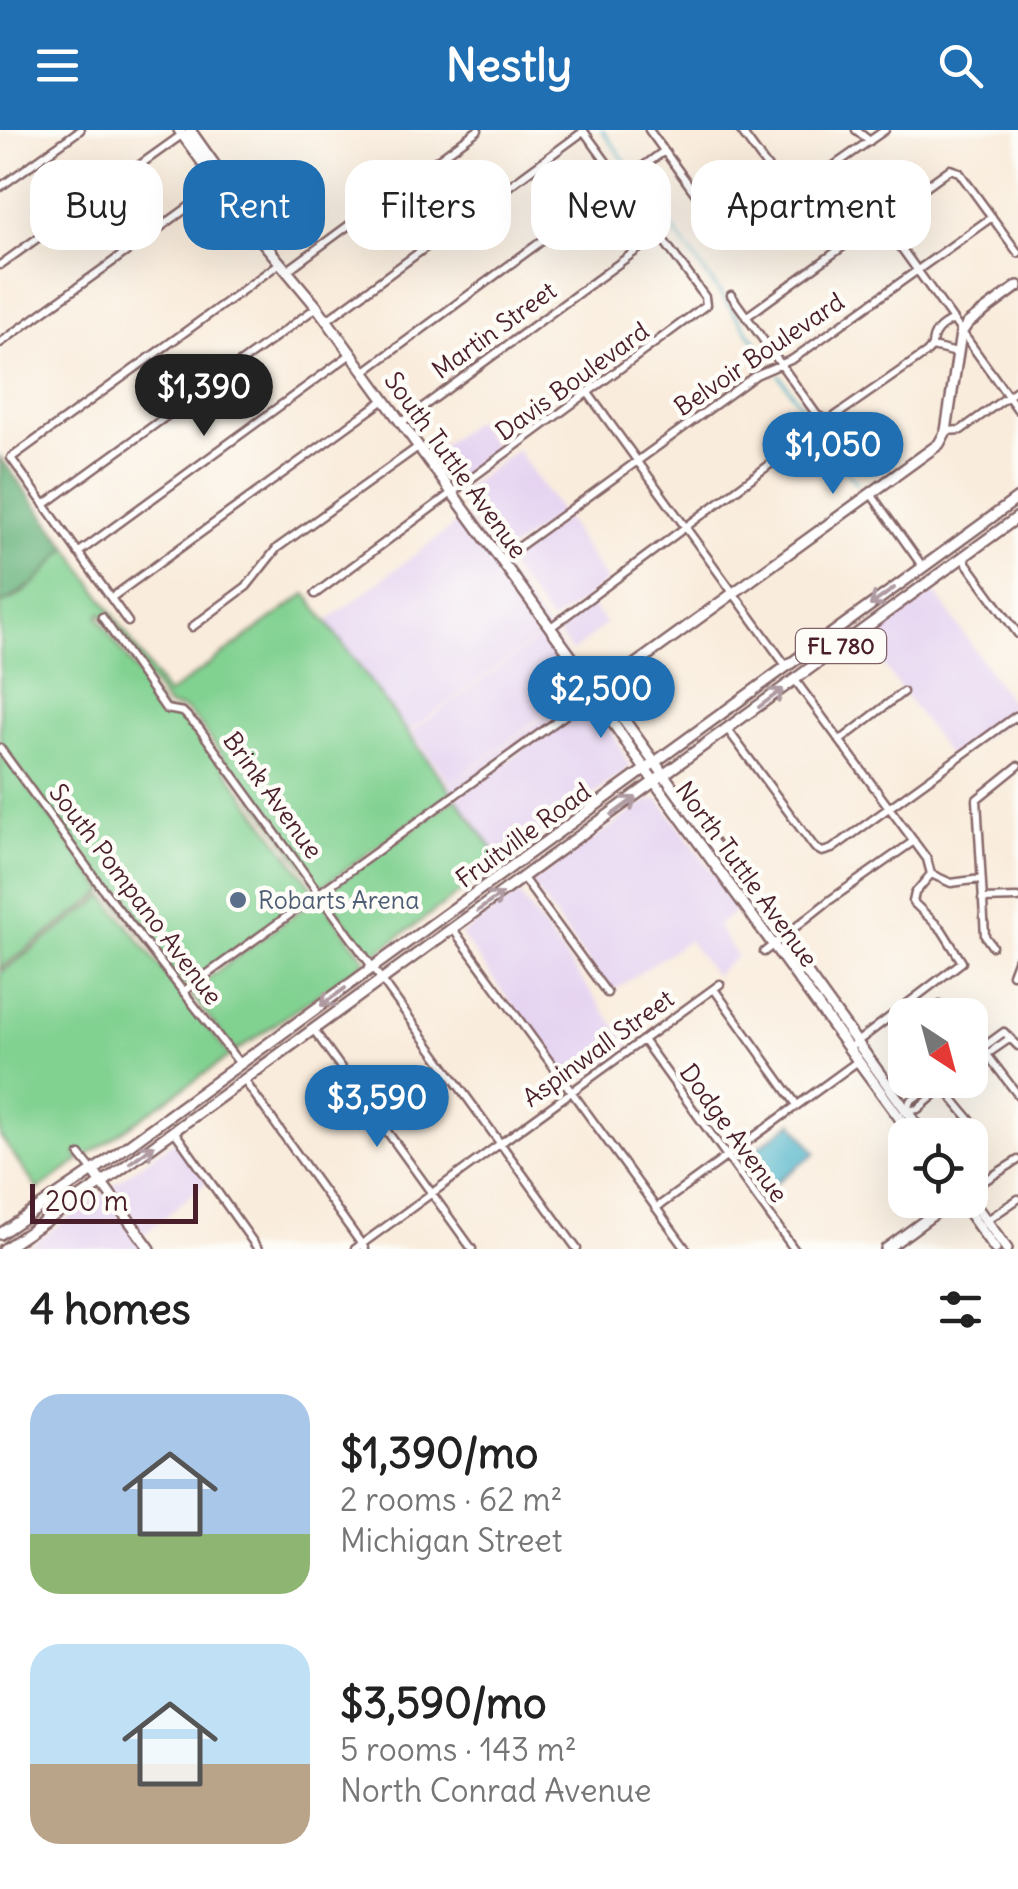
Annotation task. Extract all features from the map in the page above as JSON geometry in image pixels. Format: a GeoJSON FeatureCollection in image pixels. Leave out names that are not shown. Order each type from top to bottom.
{"type":"FeatureCollection","features":[{"type":"Feature","properties":{"kind":"main road","name":"South Tuttle Avenue"},"geometry":{"type":"LineString","coordinates":[[185,131],[254,216],[285,266]]}},
{"type":"Feature","properties":{"kind":"main road","name":"South Tuttle Avenue"},"geometry":{"type":"LineString","coordinates":[[185,131],[203,160]]}},
{"type":"Feature","properties":{"kind":"main road","name":"South Tuttle Avenue"},"geometry":{"type":"LineString","coordinates":[[271,250],[317,307],[597,692]]}},
{"type":"Feature","properties":{"kind":"main road"},"geometry":{"type":"LineString","coordinates":[[597,692],[939,444],[946,431],[960,332],[1018,286]]}},
{"type":"Feature","properties":{"kind":"main road","name":"Fruitville Road"},"geometry":{"type":"LineString","coordinates":[[0,1234],[241,1065],[1018,498]]}},
{"type":"Feature","properties":{"kind":"main road","name":"Fruitville Road"},"geometry":{"type":"LineString","coordinates":[[4,1249],[102,1183],[962,557],[1016,522]]}},
{"type":"Feature","properties":{"kind":"main road"},"geometry":{"type":"LineString","coordinates":[[794,680],[812,648]]}},
{"type":"Feature","properties":{"kind":"main road","name":"North Tuttle Avenue"},"geometry":{"type":"LineString","coordinates":[[597,692],[600,704],[911,1118]]}},
{"type":"Feature","properties":{"kind":"main road","name":"North Tuttle Avenue"},"geometry":{"type":"LineString","coordinates":[[853,1045],[858,1060],[900,1118]]}},
{"type":"Feature","properties":{"kind":"main road"},"geometry":{"type":"LineString","coordinates":[[94,1171],[150,1249]]}},
{"type":"Feature","properties":{"kind":"main road"},"geometry":{"type":"LineString","coordinates":[[886,1249],[930,1218]]}},
{"type":"Feature","properties":{"kind":"main road"},"geometry":{"type":"LineString","coordinates":[[970,1218],[995,1249]]}},
{"type":"Feature","properties":{"kind":"main road"},"geometry":{"type":"LineString","coordinates":[[984,1218],[1007,1249]]}},
{"type":"Feature","properties":{"kind":"street"},"geometry":{"type":"LineString","coordinates":[[0,187],[80,130]]}},
{"type":"Feature","properties":{"kind":"street"},"geometry":{"type":"LineString","coordinates":[[128,622],[12,457],[478,130]]}},
{"type":"Feature","properties":{"kind":"street"},"geometry":{"type":"LineString","coordinates":[[649,130],[691,186]]}},
{"type":"Feature","properties":{"kind":"street"},"geometry":{"type":"LineString","coordinates":[[740,130],[762,160]]}},
{"type":"Feature","properties":{"kind":"street"},"geometry":{"type":"LineString","coordinates":[[856,130],[870,141]]}},
{"type":"Feature","properties":{"kind":"street"},"geometry":{"type":"LineString","coordinates":[[844,160],[885,130]]}},
{"type":"Feature","properties":{"kind":"street"},"geometry":{"type":"LineString","coordinates":[[0,265],[185,131]]}},
{"type":"Feature","properties":{"kind":"street"},"geometry":{"type":"LineString","coordinates":[[326,320],[584,131],[606,160]]}},
{"type":"Feature","properties":{"kind":"street"},"geometry":{"type":"LineString","coordinates":[[652,160],[664,151]]}},
{"type":"Feature","properties":{"kind":"street"},"geometry":{"type":"LineString","coordinates":[[931,183],[950,170],[959,172],[1018,252]]}},
{"type":"Feature","properties":{"kind":"street"},"geometry":{"type":"LineString","coordinates":[[0,343],[183,211]]}},
{"type":"Feature","properties":{"kind":"street","name":"Belvoir Boulevard"},"geometry":{"type":"LineString","coordinates":[[500,560],[756,376],[782,365],[992,216]]}},
{"type":"Feature","properties":{"kind":"street"},"geometry":{"type":"LineString","coordinates":[[364,372],[531,249]]}},
{"type":"Feature","properties":{"kind":"street","name":"Martin Street"},"geometry":{"type":"LineString","coordinates":[[401,424],[637,250]]}},
{"type":"Feature","properties":{"kind":"street","name":"Davis Boulevard"},"geometry":{"type":"LineString","coordinates":[[316,594],[706,306],[705,297],[671,250]]}},
{"type":"Feature","properties":{"kind":"street"},"geometry":{"type":"LineString","coordinates":[[746,317],[838,250]]}},
{"type":"Feature","properties":{"kind":"street"},"geometry":{"type":"LineString","coordinates":[[902,250],[1018,410]]}},
{"type":"Feature","properties":{"kind":"street"},"geometry":{"type":"LineString","coordinates":[[730,296],[823,420],[832,420],[932,347],[957,353]]}},
{"type":"Feature","properties":{"kind":"street"},"geometry":{"type":"LineString","coordinates":[[44,505],[317,307]]}},
{"type":"Feature","properties":{"kind":"street"},"geometry":{"type":"LineString","coordinates":[[932,347],[938,330],[953,320]]}},
{"type":"Feature","properties":{"kind":"street"},"geometry":{"type":"LineString","coordinates":[[78,553],[351,354]]}},
{"type":"Feature","properties":{"kind":"street"},"geometry":{"type":"LineString","coordinates":[[946,431],[961,430],[1018,389]]}},
{"type":"Feature","properties":{"kind":"street"},"geometry":{"type":"LineString","coordinates":[[588,393],[787,666]]}},
{"type":"Feature","properties":{"kind":"street"},"geometry":{"type":"LineString","coordinates":[[110,598],[384,400]]}},
{"type":"Feature","properties":{"kind":"street"},"geometry":{"type":"LineString","coordinates":[[550,628],[687,528],[800,438]]}},
{"type":"Feature","properties":{"kind":"street"},"geometry":{"type":"LineString","coordinates":[[192,628],[247,586],[277,548],[418,446]]}},
{"type":"Feature","properties":{"kind":"street"},"geometry":{"type":"LineString","coordinates":[[870,494],[923,567]]}},
{"type":"Feature","properties":{"kind":"street"},"geometry":{"type":"LineString","coordinates":[[962,557],[1018,634]]}},
{"type":"Feature","properties":{"kind":"street","name":"Brink Avenue"},"geometry":{"type":"LineString","coordinates":[[102,617],[166,710],[183,712],[194,722],[577,1249]]}},
{"type":"Feature","properties":{"kind":"street"},"geometry":{"type":"LineString","coordinates":[[794,680],[927,859],[931,874]]}},
{"type":"Feature","properties":{"kind":"street"},"geometry":{"type":"LineString","coordinates":[[184,991],[597,692]]}},
{"type":"Feature","properties":{"kind":"street"},"geometry":{"type":"LineString","coordinates":[[841,740],[903,692]]}},
{"type":"Feature","properties":{"kind":"street"},"geometry":{"type":"LineString","coordinates":[[728,730],[815,848],[822,852],[1017,718]]}},
{"type":"Feature","properties":{"kind":"street","name":"South Pompano Avenue"},"geometry":{"type":"LineString","coordinates":[[0,748],[105,892],[241,1065]]}},
{"type":"Feature","properties":{"kind":"street"},"geometry":{"type":"LineString","coordinates":[[992,946],[985,936],[978,796],[1018,766]]}},
{"type":"Feature","properties":{"kind":"street"},"geometry":{"type":"LineString","coordinates":[[764,952],[914,841]]}},
{"type":"Feature","properties":{"kind":"street"},"geometry":{"type":"LineString","coordinates":[[931,874],[951,883],[981,879]]}},
{"type":"Feature","properties":{"kind":"street"},"geometry":{"type":"LineString","coordinates":[[853,1045],[962,962],[942,930],[914,902],[915,893],[931,874]]}},
{"type":"Feature","properties":{"kind":"street"},"geometry":{"type":"LineString","coordinates":[[523,878],[606,994]]}},
{"type":"Feature","properties":{"kind":"street"},"geometry":{"type":"LineString","coordinates":[[982,899],[1018,898]]}},
{"type":"Feature","properties":{"kind":"street"},"geometry":{"type":"LineString","coordinates":[[452,929],[686,1249]]}},
{"type":"Feature","properties":{"kind":"street"},"geometry":{"type":"LineString","coordinates":[[1012,974],[1018,958]]}},
{"type":"Feature","properties":{"kind":"street","name":"Aspinwall Street"},"geometry":{"type":"LineString","coordinates":[[361,1247],[717,986],[797,1106]]}},
{"type":"Feature","properties":{"kind":"street"},"geometry":{"type":"LineString","coordinates":[[313,1030],[472,1249]]}},
{"type":"Feature","properties":{"kind":"street"},"geometry":{"type":"LineString","coordinates":[[988,1047],[1006,1036],[1018,1046]]}},
{"type":"Feature","properties":{"kind":"street","name":"Dodge Avenue"},"geometry":{"type":"LineString","coordinates":[[643,1040],[794,1249]]}},
{"type":"Feature","properties":{"kind":"street"},"geometry":{"type":"LineString","coordinates":[[656,1208],[858,1060]]}},
{"type":"Feature","properties":{"kind":"street"},"geometry":{"type":"LineString","coordinates":[[988,1063],[1018,1095]]}},
{"type":"Feature","properties":{"kind":"street"},"geometry":{"type":"LineString","coordinates":[[244,1080],[361,1247]]}},
{"type":"Feature","properties":{"kind":"street"},"geometry":{"type":"LineString","coordinates":[[907,1112],[918,1109],[925,1098]]}},
{"type":"Feature","properties":{"kind":"street"},"geometry":{"type":"LineString","coordinates":[[950,1098],[968,1118]]}},
{"type":"Feature","properties":{"kind":"street"},"geometry":{"type":"LineString","coordinates":[[174,1131],[258,1249]]}},
{"type":"Feature","properties":{"kind":"street"},"geometry":{"type":"LineString","coordinates":[[80,1155],[94,1171]]}},
{"type":"Feature","properties":{"kind":"street"},"geometry":{"type":"LineString","coordinates":[[988,1179],[1018,1160]]}},
{"type":"Feature","properties":{"kind":"street"},"geometry":{"type":"LineString","coordinates":[[986,1221],[1018,1198]]}},
{"type":"Feature","properties":{"kind":"shaded area"},"geometry":{"type":"Polygon","coordinates":[[[476,420],[499,455],[452,489],[428,456],[476,420]]]}},
{"type":"Feature","properties":{"kind":"shaded area"},"geometry":{"type":"Polygon","coordinates":[[[517,450],[561,513],[501,556],[456,495],[517,450]]]}},
{"type":"Feature","properties":{"kind":"shaded area"},"geometry":{"type":"Polygon","coordinates":[[[465,517],[593,691],[452,793],[327,621],[465,517]],[[543,634],[410,730],[450,786],[567,700],[571,672],[543,634]]]}},
{"type":"Feature","properties":{"kind":"shaded area"},"geometry":{"type":"Polygon","coordinates":[[[565,518],[607,582],[551,623],[505,561],[565,518]]]}},
{"type":"Feature","properties":{"kind":"shaded area"},"geometry":{"type":"Polygon","coordinates":[[[933,589],[1018,713],[951,759],[865,639],[933,589]]]}},
{"type":"Feature","properties":{"kind":"shaded area"},"geometry":{"type":"Polygon","coordinates":[[[590,603],[606,624],[572,652],[554,629],[590,603]]]}},
{"type":"Feature","properties":{"kind":"shaded area"},"geometry":{"type":"Polygon","coordinates":[[[542,636],[568,672],[564,699],[451,784],[412,731],[542,636]]]}},
{"type":"Feature","properties":{"kind":"shaded area"},"geometry":{"type":"Polygon","coordinates":[[[595,698],[630,767],[502,862],[456,798],[595,698]]]}},
{"type":"Feature","properties":{"kind":"shaded area"},"geometry":{"type":"Polygon","coordinates":[[[659,799],[739,908],[717,926],[737,956],[715,975],[688,940],[610,993],[531,883],[646,802],[659,799]]]}},
{"type":"Feature","properties":{"kind":"shaded area"},"geometry":{"type":"Polygon","coordinates":[[[518,893],[630,1046],[573,1087],[461,935],[518,893]]]}},
{"type":"Feature","properties":{"kind":"shaded area"},"geometry":{"type":"Polygon","coordinates":[[[176,1139],[207,1182],[143,1235],[109,1188],[176,1139]]]}},
{"type":"Feature","properties":{"kind":"shaded area"},"geometry":{"type":"Polygon","coordinates":[[[104,1192],[145,1249],[26,1249],[104,1192]]]}},
{"type":"Feature","properties":{"kind":"green space"},"geometry":{"type":"Polygon","coordinates":[[[0,457],[68,547],[36,582],[0,605],[0,457]]]}},
{"type":"Feature","properties":{"kind":"green space"},"geometry":{"type":"Polygon","coordinates":[[[68,547],[167,695],[306,594],[452,793],[320,888],[197,721],[184,709],[168,706],[101,613],[98,617],[164,712],[178,713],[192,724],[315,891],[184,987],[0,743],[0,602],[27,589],[68,547]]]}},
{"type":"Feature","properties":{"kind":"green space"},"geometry":{"type":"Polygon","coordinates":[[[0,748],[105,892],[0,969],[0,748]]]}},
{"type":"Feature","properties":{"kind":"green space"},"geometry":{"type":"Polygon","coordinates":[[[456,798],[502,862],[371,957],[324,893],[456,798]]]}},
{"type":"Feature","properties":{"kind":"green space"},"geometry":{"type":"Polygon","coordinates":[[[105,896],[230,1056],[85,1157],[79,1151],[76,1155],[80,1160],[38,1190],[0,1136],[0,973],[105,896]]]}},
{"type":"Feature","properties":{"kind":"green space"},"geometry":{"type":"Polygon","coordinates":[[[319,896],[366,961],[235,1052],[189,992],[319,896]]]}},
{"type":"Feature","properties":{"kind":"water"},"geometry":{"type":"Polygon","coordinates":[[[793,1122],[816,1153],[766,1190],[741,1160],[793,1122]]]}},
{"type":"Feature","properties":{"kind":"waterway"},"geometry":{"type":"LineString","coordinates":[[602,130],[624,160]]}},
{"type":"Feature","properties":{"kind":"waterway"},"geometry":{"type":"LineString","coordinates":[[671,226],[770,362]]}},
{"type":"Feature","properties":{"kind":"waterway"},"geometry":{"type":"LineString","coordinates":[[779,375],[857,484]]}},
{"type":"Feature","properties":{"kind":"place","name":"Robarts Arena"},"geometry":{"type":"Point","coordinates":[238,900]}}]}
